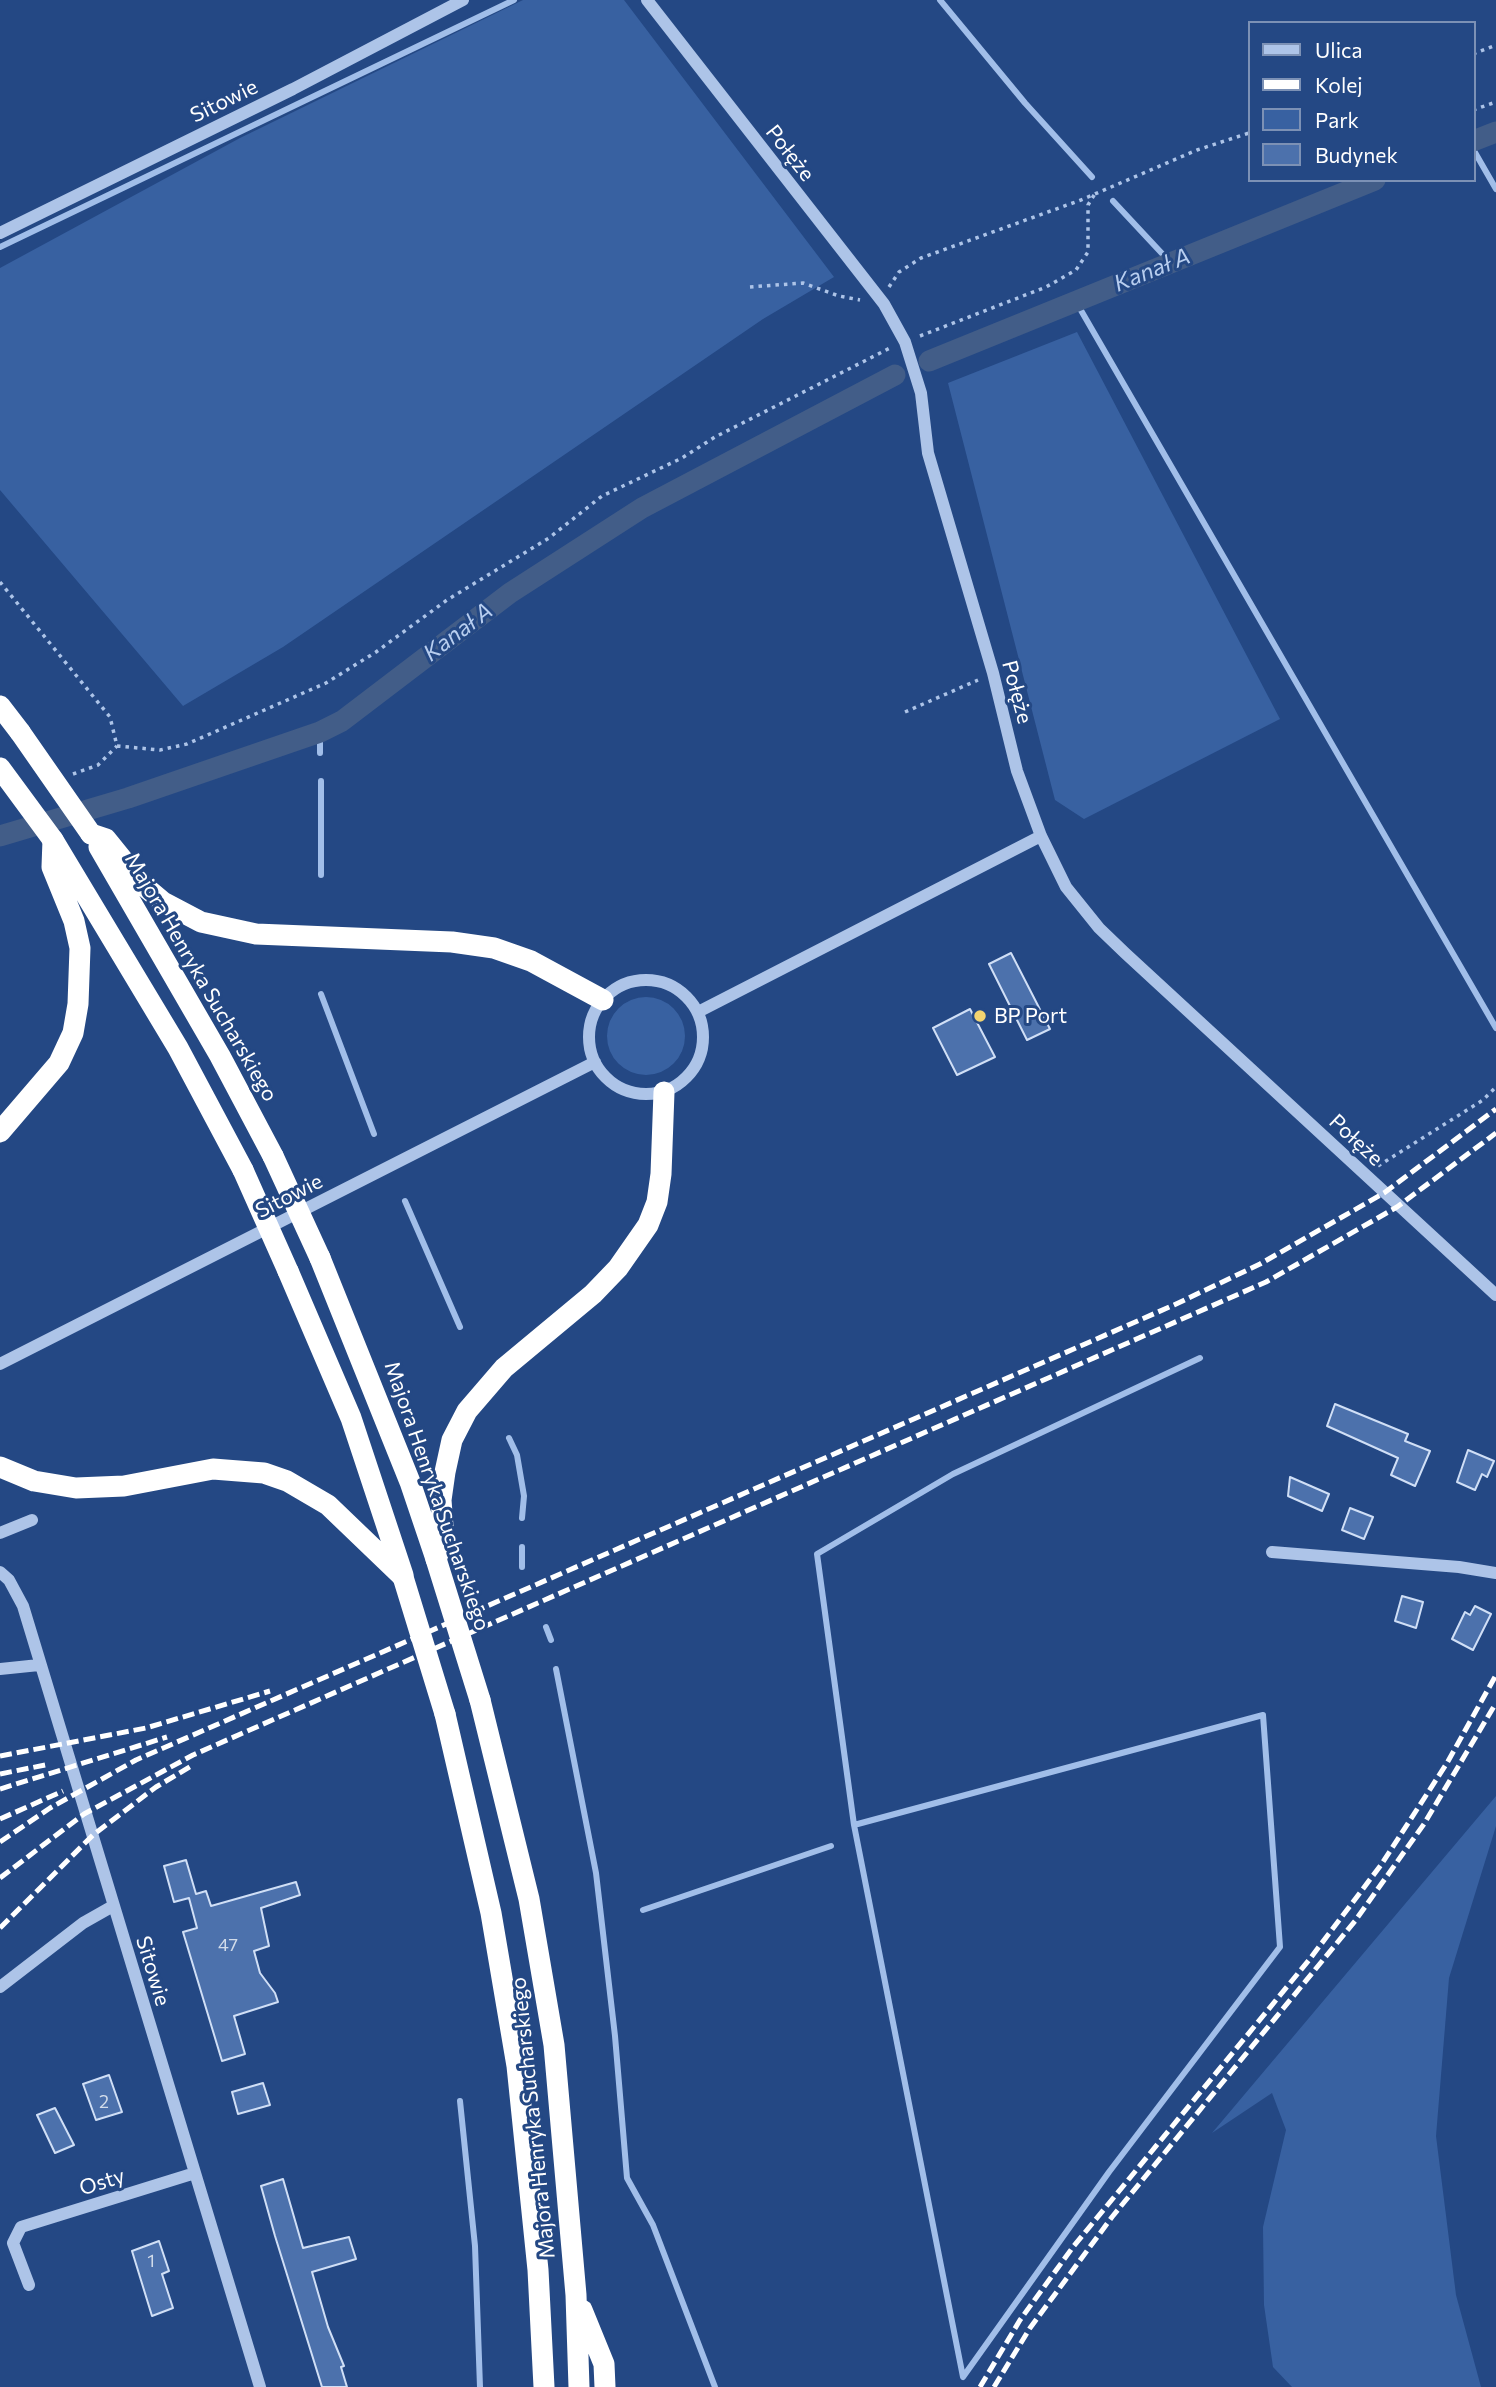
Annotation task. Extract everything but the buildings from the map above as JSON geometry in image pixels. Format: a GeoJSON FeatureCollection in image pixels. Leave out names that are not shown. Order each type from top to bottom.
{"type":"FeatureCollection","features":[{"type":"Feature","properties":{"kind":"highway","name":"Majora Henryka Sucharskiego"},"geometry":{"type":"LineString","coordinates":[[0,706],[91,834],[220,1056],[273,1156],[320,1258],[401,1457],[480,1700],[529,1899],[554,2045],[576,2295],[579,2387]]}},
{"type":"Feature","properties":{"kind":"highway","name":"Majora Henryka Sucharskiego"},"geometry":{"type":"LineString","coordinates":[[0,768],[52,840],[141,983],[243,1170],[351,1418],[445,1714],[485,1887],[517,2066],[537,2257],[544,2387]]}},
{"type":"Feature","properties":{"kind":"highway"},"geometry":{"type":"LineString","coordinates":[[91,834],[106,839],[144,887],[163,902],[201,922],[256,934],[452,942],[494,948],[531,961],[603,1000]]}},
{"type":"Feature","properties":{"kind":"highway"},"geometry":{"type":"LineString","coordinates":[[0,1132],[59,1063],[73,1033],[78,1004],[80,948],[74,921],[52,867],[52,840]]}},
{"type":"Feature","properties":{"kind":"highway"},"geometry":{"type":"LineString","coordinates":[[436,1559],[444,1539],[442,1500],[445,1472],[453,1440],[467,1411],[504,1368],[610,1277],[634,1248],[648,1225],[662,1174],[664,1092]]}},
{"type":"Feature","properties":{"kind":"highway"},"geometry":{"type":"LineString","coordinates":[[0,1467],[34,1480],[76,1488],[124,1486],[213,1469],[264,1473],[287,1481],[328,1504],[403,1577]]}},
{"type":"Feature","properties":{"kind":"highway"},"geometry":{"type":"LineString","coordinates":[[576,2295],[604,2364],[605,2387]]}},
{"type":"Feature","properties":{"kind":"street","name":"Sitowie"},"geometry":{"type":"LineString","coordinates":[[0,233],[293,89],[463,0]]}},
{"type":"Feature","properties":{"kind":"street","name":"Połęże"},"geometry":{"type":"LineString","coordinates":[[648,0],[884,304],[905,342],[921,393],[928,453],[993,673],[1017,771],[1041,836],[1066,887],[1099,928],[1496,1295]]}},
{"type":"Feature","properties":{"kind":"street"},"geometry":{"type":"LineString","coordinates":[[698,1012],[1041,836]]}},
{"type":"Feature","properties":{"kind":"street"},"geometry":{"type":"LineString","coordinates":[[635,981],[660,982],[682,992],[698,1012],[703,1025],[701,1053],[688,1077],[664,1092],[636,1094],[624,1090],[612,1083],[595,1062],[589,1036],[591,1023],[603,1000],[623,985],[635,981]]}},
{"type":"Feature","properties":{"kind":"street","name":"Sitowie"},"geometry":{"type":"LineString","coordinates":[[0,1364],[595,1062]]}},
{"type":"Feature","properties":{"kind":"street"},"geometry":{"type":"LineString","coordinates":[[0,1533],[8,1527],[32,1520]]}},
{"type":"Feature","properties":{"kind":"street"},"geometry":{"type":"LineString","coordinates":[[1272,1552],[1459,1567],[1496,1573]]}},
{"type":"Feature","properties":{"kind":"street","name":"Sitowie"},"geometry":{"type":"LineString","coordinates":[[0,1572],[9,1580],[23,1606],[260,2387]]}},
{"type":"Feature","properties":{"kind":"street"},"geometry":{"type":"LineString","coordinates":[[0,1669],[39,1665]]}},
{"type":"Feature","properties":{"kind":"street"},"geometry":{"type":"LineString","coordinates":[[0,1987],[83,1923],[113,1906]]}},
{"type":"Feature","properties":{"kind":"street","name":"Osty"},"geometry":{"type":"LineString","coordinates":[[29,2284],[13,2243],[21,2227],[195,2173]]}},
{"type":"Feature","properties":{"kind":"path"},"geometry":{"type":"LineString","coordinates":[[1475,53],[1496,46]]}},
{"type":"Feature","properties":{"kind":"path"},"geometry":{"type":"LineString","coordinates":[[1475,109],[1496,102]]}},
{"type":"Feature","properties":{"kind":"path"},"geometry":{"type":"LineString","coordinates":[[750,287],[803,282],[839,296],[884,304],[899,272],[921,258],[1096,192],[1196,150],[1248,133]]}},
{"type":"Feature","properties":{"kind":"path"},"geometry":{"type":"LineString","coordinates":[[0,582],[110,718],[117,746],[160,750],[187,744],[326,682],[376,652],[447,600],[549,538],[602,496],[682,458],[715,437],[876,353],[1046,287],[1076,270],[1088,252],[1088,205],[1096,192]]}},
{"type":"Feature","properties":{"kind":"path"},"geometry":{"type":"LineString","coordinates":[[905,712],[993,673]]}},
{"type":"Feature","properties":{"kind":"path"},"geometry":{"type":"LineString","coordinates":[[1365,1175],[1430,1130],[1483,1100],[1496,1087]]}},
{"type":"Feature","properties":{"kind":"green space"},"geometry":{"type":"Polygon","coordinates":[[[523,0],[624,0],[834,277],[763,319],[283,647],[183,706],[0,490],[0,268],[240,138],[523,0]]]}},
{"type":"Feature","properties":{"kind":"green space"},"geometry":{"type":"Polygon","coordinates":[[[1077,332],[1280,719],[1084,819],[1055,800],[948,383],[1077,332]]]}},
{"type":"Feature","properties":{"kind":"green space"},"geometry":{"type":"Polygon","coordinates":[[[646,997],[661,1000],[678,1014],[685,1036],[682,1051],[668,1068],[646,1075],[631,1072],[614,1058],[607,1036],[610,1021],[624,1004],[646,997]]]}},
{"type":"Feature","properties":{"kind":"green space"},"geometry":{"type":"Polygon","coordinates":[[[1496,1796],[1496,1826],[1449,1978],[1436,2136],[1456,2295],[1481,2387],[1292,2387],[1273,2367],[1264,2305],[1263,2227],[1286,2130],[1272,2093],[1212,2133],[1496,1796]]]}},
{"type":"Feature","properties":{"kind":"waterway"},"geometry":{"type":"LineString","coordinates":[[0,247],[514,0]]}},
{"type":"Feature","properties":{"kind":"waterway"},"geometry":{"type":"LineString","coordinates":[[940,0],[1025,103],[1092,177]]}},
{"type":"Feature","properties":{"kind":"waterway","name":"Kanał A"},"geometry":{"type":"LineString","coordinates":[[1475,140],[1496,132]]}},
{"type":"Feature","properties":{"kind":"waterway"},"geometry":{"type":"LineString","coordinates":[[1475,152],[1496,189]]}},
{"type":"Feature","properties":{"kind":"waterway","name":"Kanał A"},"geometry":{"type":"LineString","coordinates":[[929,361],[1370,182]]}},
{"type":"Feature","properties":{"kind":"waterway"},"geometry":{"type":"LineString","coordinates":[[1113,201],[1169,261]]}},
{"type":"Feature","properties":{"kind":"waterway"},"geometry":{"type":"LineString","coordinates":[[1075,300],[1496,1028]]}},
{"type":"Feature","properties":{"kind":"waterway","name":"Kanał A"},"geometry":{"type":"LineString","coordinates":[[0,836],[128,798],[320,732],[342,721],[510,593],[642,508],[895,375]]}},
{"type":"Feature","properties":{"kind":"waterway"},"geometry":{"type":"LineString","coordinates":[[320,732],[320,753]]}},
{"type":"Feature","properties":{"kind":"waterway"},"geometry":{"type":"LineString","coordinates":[[321,781],[321,875]]}},
{"type":"Feature","properties":{"kind":"waterway"},"geometry":{"type":"LineString","coordinates":[[321,994],[374,1134]]}},
{"type":"Feature","properties":{"kind":"waterway"},"geometry":{"type":"LineString","coordinates":[[405,1201],[460,1327]]}},
{"type":"Feature","properties":{"kind":"waterway"},"geometry":{"type":"LineString","coordinates":[[854,1825],[817,1554],[953,1474],[1200,1358]]}},
{"type":"Feature","properties":{"kind":"waterway"},"geometry":{"type":"LineString","coordinates":[[509,1438],[517,1455],[524,1496],[522,1518]]}},
{"type":"Feature","properties":{"kind":"waterway"},"geometry":{"type":"LineString","coordinates":[[522,1547],[522,1567]]}},
{"type":"Feature","properties":{"kind":"waterway"},"geometry":{"type":"LineString","coordinates":[[546,1627],[551,1640]]}},
{"type":"Feature","properties":{"kind":"waterway"},"geometry":{"type":"LineString","coordinates":[[556,1669],[596,1873],[615,2036],[627,2178],[653,2225],[715,2387]]}},
{"type":"Feature","properties":{"kind":"waterway"},"geometry":{"type":"LineString","coordinates":[[1263,1715],[1280,1947],[1109,2172],[963,2377],[854,1825],[1263,1715]]}},
{"type":"Feature","properties":{"kind":"waterway"},"geometry":{"type":"LineString","coordinates":[[643,1910],[831,1846]]}},
{"type":"Feature","properties":{"kind":"waterway"},"geometry":{"type":"LineString","coordinates":[[460,2101],[475,2246],[480,2387]]}},
{"type":"Feature","properties":{"kind":"railway"},"geometry":{"type":"LineString","coordinates":[[551,1578],[1174,1305],[1260,1264],[1384,1193],[1496,1109]]}},
{"type":"Feature","properties":{"kind":"railway"},"geometry":{"type":"LineString","coordinates":[[0,1878],[84,1814],[193,1755],[1266,1282],[1397,1207],[1496,1133]]}},
{"type":"Feature","properties":{"kind":"railway"},"geometry":{"type":"LineString","coordinates":[[0,1842],[50,1808],[136,1760],[558,1575]]}},
{"type":"Feature","properties":{"kind":"railway"},"geometry":{"type":"LineString","coordinates":[[980,2387],[1020,2320],[1073,2247],[1309,1960],[1381,1865],[1447,1763],[1496,1675]]}},
{"type":"Feature","properties":{"kind":"railway"},"geometry":{"type":"LineString","coordinates":[[0,1756],[146,1728],[270,1691]]}},
{"type":"Feature","properties":{"kind":"railway"},"geometry":{"type":"LineString","coordinates":[[994,2387],[1030,2328],[1112,2217],[1355,1921],[1424,1824],[1496,1703]]}},
{"type":"Feature","properties":{"kind":"railway"},"geometry":{"type":"LineString","coordinates":[[0,1789],[167,1737]]}},
{"type":"Feature","properties":{"kind":"railway"},"geometry":{"type":"LineString","coordinates":[[0,1774],[50,1764]]}},
{"type":"Feature","properties":{"kind":"railway"},"geometry":{"type":"LineString","coordinates":[[0,1928],[93,1835],[156,1787],[193,1765]]}},
{"type":"Feature","properties":{"kind":"railway"},"geometry":{"type":"LineString","coordinates":[[0,1819],[63,1791]]}},
{"type":"Feature","properties":{"kind":"place","name":"BP Port"},"geometry":{"type":"Point","coordinates":[980,1016]}}]}
